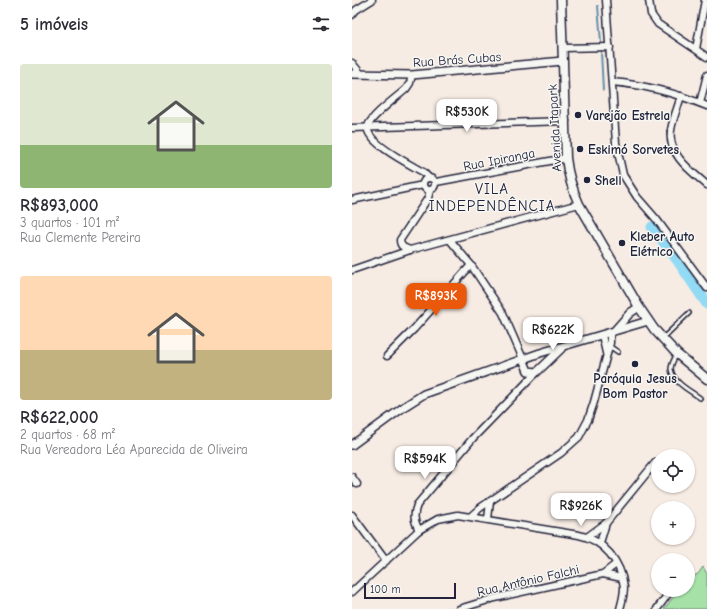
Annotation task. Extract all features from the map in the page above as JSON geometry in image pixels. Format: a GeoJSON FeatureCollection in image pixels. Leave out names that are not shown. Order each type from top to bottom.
{"type":"FeatureCollection","features":[{"type":"Feature","properties":{"kind":"main road","name":"Avenida Itapark"},"geometry":{"type":"LineString","coordinates":[[561,0],[566,158],[569,181],[579,204],[648,321],[662,339],[677,354],[706,378]]}},
{"type":"Feature","properties":{"kind":"street"},"geometry":{"type":"LineString","coordinates":[[352,15],[356,10],[372,0]]}},
{"type":"Feature","properties":{"kind":"street"},"geometry":{"type":"LineString","coordinates":[[606,0],[616,143],[623,175],[636,197],[657,220],[707,288]]}},
{"type":"Feature","properties":{"kind":"street"},"geometry":{"type":"LineString","coordinates":[[650,0],[651,14],[658,24],[707,57]]}},
{"type":"Feature","properties":{"kind":"street"},"geometry":{"type":"LineString","coordinates":[[696,49],[705,0]]}},
{"type":"Feature","properties":{"kind":"street"},"geometry":{"type":"LineString","coordinates":[[563,48],[610,46]]}},
{"type":"Feature","properties":{"kind":"street","name":"Rua Brás Cubas"},"geometry":{"type":"LineString","coordinates":[[352,74],[412,75],[563,61]]}},
{"type":"Feature","properties":{"kind":"street"},"geometry":{"type":"LineString","coordinates":[[352,63],[360,74]]}},
{"type":"Feature","properties":{"kind":"street"},"geometry":{"type":"LineString","coordinates":[[410,250],[402,247],[400,240],[428,198],[430,190],[434,188],[436,182],[377,143],[370,136],[367,128],[377,114],[406,89],[410,83],[412,75]]}},
{"type":"Feature","properties":{"kind":"street"},"geometry":{"type":"LineString","coordinates":[[700,103],[707,75]]}},
{"type":"Feature","properties":{"kind":"street"},"geometry":{"type":"LineString","coordinates":[[612,82],[658,89],[707,106]]}},
{"type":"Feature","properties":{"kind":"street"},"geometry":{"type":"LineString","coordinates":[[681,96],[670,134],[673,149],[678,158],[707,186]]}},
{"type":"Feature","properties":{"kind":"street"},"geometry":{"type":"LineString","coordinates":[[700,103],[707,112]]}},
{"type":"Feature","properties":{"kind":"street"},"geometry":{"type":"LineString","coordinates":[[352,128],[566,121]]}},
{"type":"Feature","properties":{"kind":"street","name":"Rua Ipiranga"},"geometry":{"type":"LineString","coordinates":[[436,182],[566,158]]}},
{"type":"Feature","properties":{"kind":"street"},"geometry":{"type":"LineString","coordinates":[[423,185],[424,180],[429,178]]}},
{"type":"Feature","properties":{"kind":"street"},"geometry":{"type":"LineString","coordinates":[[423,185],[426,190],[430,190]]}},
{"type":"Feature","properties":{"kind":"street"},"geometry":{"type":"LineString","coordinates":[[352,200],[423,185]]}},
{"type":"Feature","properties":{"kind":"street"},"geometry":{"type":"LineString","coordinates":[[352,270],[410,250],[579,204]]}},
{"type":"Feature","properties":{"kind":"street"},"geometry":{"type":"LineString","coordinates":[[450,240],[471,265],[503,313],[528,371],[528,382]]}},
{"type":"Feature","properties":{"kind":"street"},"geometry":{"type":"LineString","coordinates":[[387,356],[414,329],[471,265]]}},
{"type":"Feature","properties":{"kind":"street"},"geometry":{"type":"LineString","coordinates":[[471,516],[480,508],[561,454],[579,437],[588,420],[612,332],[630,313],[639,307]]}},
{"type":"Feature","properties":{"kind":"street"},"geometry":{"type":"LineString","coordinates":[[352,445],[419,396],[540,353],[562,348],[648,321]]}},
{"type":"Feature","properties":{"kind":"street"},"geometry":{"type":"LineString","coordinates":[[602,336],[606,355]]}},
{"type":"Feature","properties":{"kind":"street"},"geometry":{"type":"LineString","coordinates":[[420,530],[415,524],[414,518],[414,512],[417,506],[473,438],[562,348]]}},
{"type":"Feature","properties":{"kind":"street"},"geometry":{"type":"LineString","coordinates":[[540,353],[546,356],[546,363]]}},
{"type":"Feature","properties":{"kind":"street"},"geometry":{"type":"LineString","coordinates":[[528,371],[537,372]]}},
{"type":"Feature","properties":{"kind":"street"},"geometry":{"type":"LineString","coordinates":[[587,537],[606,522],[651,468]]}},
{"type":"Feature","properties":{"kind":"street"},"geometry":{"type":"LineString","coordinates":[[352,477],[357,484]]}},
{"type":"Feature","properties":{"kind":"street"},"geometry":{"type":"LineString","coordinates":[[488,519],[490,502]]}},
{"type":"Feature","properties":{"kind":"street"},"geometry":{"type":"LineString","coordinates":[[352,515],[386,561]]}},
{"type":"Feature","properties":{"kind":"street"},"geometry":{"type":"LineString","coordinates":[[352,592],[420,530],[431,522],[449,516],[458,515],[587,537],[600,544],[606,549],[616,564],[622,578],[624,596],[620,609]]}},
{"type":"Feature","properties":{"kind":"street"},"geometry":{"type":"LineString","coordinates":[[600,544],[606,522]]}},
{"type":"Feature","properties":{"kind":"street","name":"Rua Antônio Falchi"},"geometry":{"type":"LineString","coordinates":[[459,609],[603,574],[616,564]]}},
{"type":"Feature","properties":{"kind":"street","name":"Rua Antônio Falchi"},"geometry":{"type":"LineString","coordinates":[[603,574],[622,578]]}},
{"type":"Feature","properties":{"kind":"street"},"geometry":{"type":"LineString","coordinates":[[657,609],[666,597]]}},
{"type":"Feature","properties":{"kind":"lane"},"geometry":{"type":"LineString","coordinates":[[662,339],[690,313]]}},
{"type":"Feature","properties":{"kind":"lane"},"geometry":{"type":"LineString","coordinates":[[609,346],[618,352]]}},
{"type":"Feature","properties":{"kind":"lane"},"geometry":{"type":"LineString","coordinates":[[677,354],[671,368],[673,374],[680,384],[700,398]]}},
{"type":"Feature","properties":{"kind":"green space"},"geometry":{"type":"Polygon","coordinates":[[[703,567],[707,574],[707,609],[664,609],[673,597],[695,597],[695,576],[703,567]]]}},
{"type":"Feature","properties":{"kind":"waterway"},"geometry":{"type":"LineString","coordinates":[[598,6],[601,42]]}},
{"type":"Feature","properties":{"kind":"waterway"},"geometry":{"type":"LineString","coordinates":[[601,52],[603,90]]}},
{"type":"Feature","properties":{"kind":"waterway"},"geometry":{"type":"LineString","coordinates":[[652,227],[678,261],[707,304]]}},
{"type":"Feature","properties":{"kind":"place","name":"Varejão Estrela"},"geometry":{"type":"Point","coordinates":[578,115]}},
{"type":"Feature","properties":{"kind":"place","name":"Eskimó Sorvetes"},"geometry":{"type":"Point","coordinates":[580,149]}},
{"type":"Feature","properties":{"kind":"place","name":"Shell"},"geometry":{"type":"Point","coordinates":[587,180]}},
{"type":"Feature","properties":{"kind":"place","name":"Kleber Auto Elétrico"},"geometry":{"type":"Point","coordinates":[622,243]}},
{"type":"Feature","properties":{"kind":"place","name":"Paróquia Jesus Bom Pastor"},"geometry":{"type":"Point","coordinates":[635,364]}},
{"type":"Feature","properties":{"kind":"district","name":"VILA INDEPENDÊNCIA"},"geometry":{"type":"Point","coordinates":[492,198]}}]}
